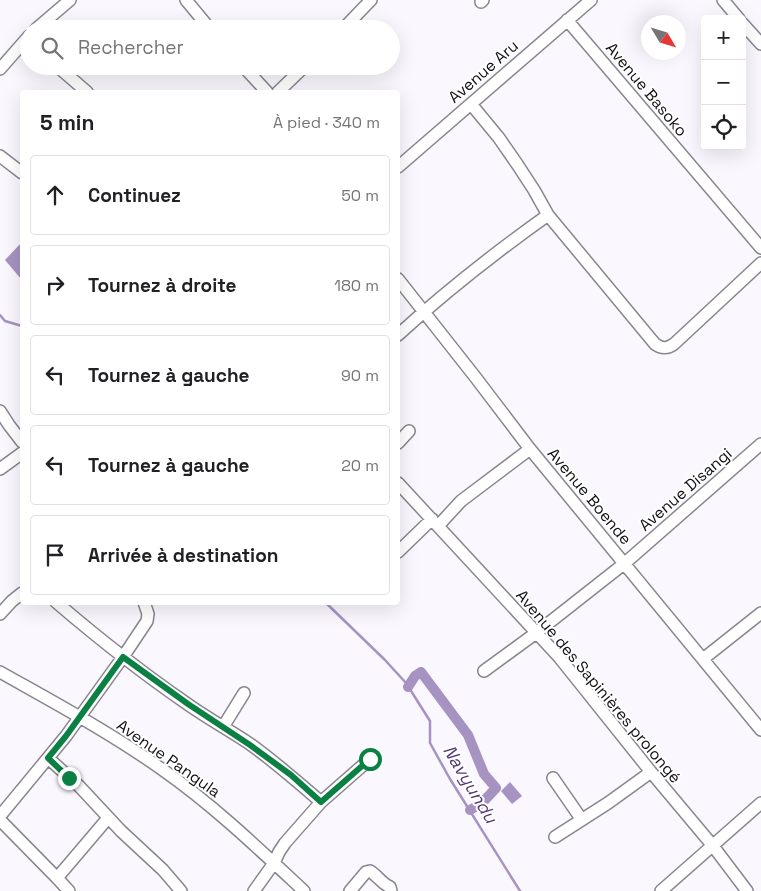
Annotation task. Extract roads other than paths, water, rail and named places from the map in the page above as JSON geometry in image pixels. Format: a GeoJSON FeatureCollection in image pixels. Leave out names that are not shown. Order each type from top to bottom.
{"type":"FeatureCollection","features":[{"type":"Feature","properties":{"kind":"street"},"geometry":{"type":"LineString","coordinates":[[47,20],[70,0]]}},
{"type":"Feature","properties":{"kind":"street"},"geometry":{"type":"LineString","coordinates":[[351,20],[372,0]]}},
{"type":"Feature","properties":{"kind":"street","name":"Avenue Aru"},"geometry":{"type":"LineString","coordinates":[[400,165],[591,0]]}},
{"type":"Feature","properties":{"kind":"street"},"geometry":{"type":"LineString","coordinates":[[723,0],[735,15]]}},
{"type":"Feature","properties":{"kind":"street"},"geometry":{"type":"LineString","coordinates":[[191,2],[204,20]]}},
{"type":"Feature","properties":{"kind":"street","name":"Avenue Basoko"},"geometry":{"type":"LineString","coordinates":[[567,20],[761,248]]}},
{"type":"Feature","properties":{"kind":"street"},"geometry":{"type":"LineString","coordinates":[[746,27],[761,44]]}},
{"type":"Feature","properties":{"kind":"street"},"geometry":{"type":"LineString","coordinates":[[2,61],[20,46]]}},
{"type":"Feature","properties":{"kind":"street"},"geometry":{"type":"LineString","coordinates":[[67,75],[85,90]]}},
{"type":"Feature","properties":{"kind":"street"},"geometry":{"type":"LineString","coordinates":[[251,75],[265,90]]}},
{"type":"Feature","properties":{"kind":"street"},"geometry":{"type":"LineString","coordinates":[[280,90],[296,75]]}},
{"type":"Feature","properties":{"kind":"street"},"geometry":{"type":"LineString","coordinates":[[471,104],[499,138],[534,190],[548,215],[655,344],[662,348],[674,344],[761,263]]}},
{"type":"Feature","properties":{"kind":"street"},"geometry":{"type":"LineString","coordinates":[[0,156],[20,171]]}},
{"type":"Feature","properties":{"kind":"street"},"geometry":{"type":"LineString","coordinates":[[400,333],[470,273],[548,215]]}},
{"type":"Feature","properties":{"kind":"street","name":"Avenue Boende"},"geometry":{"type":"LineString","coordinates":[[400,282],[530,449],[761,730]]}},
{"type":"Feature","properties":{"kind":"street"},"geometry":{"type":"LineString","coordinates":[[0,410],[9,426],[20,440]]}},
{"type":"Feature","properties":{"kind":"street"},"geometry":{"type":"LineString","coordinates":[[400,440],[409,431]]}},
{"type":"Feature","properties":{"kind":"street","name":"Avenue Disangi"},"geometry":{"type":"LineString","coordinates":[[484,671],[625,563],[761,444]]}},
{"type":"Feature","properties":{"kind":"street"},"geometry":{"type":"LineString","coordinates":[[400,550],[530,449]]}},
{"type":"Feature","properties":{"kind":"street"},"geometry":{"type":"LineString","coordinates":[[0,469],[20,454]]}},
{"type":"Feature","properties":{"kind":"street","name":"Avenue des Sapinières prolongé"},"geometry":{"type":"LineString","coordinates":[[400,485],[559,657],[713,846],[747,891]]}},
{"type":"Feature","properties":{"kind":"street"},"geometry":{"type":"LineString","coordinates":[[1,609],[20,595]]}},
{"type":"Feature","properties":{"kind":"street"},"geometry":{"type":"LineString","coordinates":[[60,605],[123,657],[181,700],[250,745],[291,775],[321,802]]}},
{"type":"Feature","properties":{"kind":"street"},"geometry":{"type":"LineString","coordinates":[[0,816],[66,736],[123,657],[147,622],[148,614],[145,605]]}},
{"type":"Feature","properties":{"kind":"street"},"geometry":{"type":"LineString","coordinates":[[703,659],[761,613]]}},
{"type":"Feature","properties":{"kind":"street","name":"Avenue Pangula"},"geometry":{"type":"LineString","coordinates":[[0,672],[80,717],[164,771],[211,808],[304,891]]}},
{"type":"Feature","properties":{"kind":"street"},"geometry":{"type":"LineString","coordinates":[[223,727],[244,693]]}},
{"type":"Feature","properties":{"kind":"street"},"geometry":{"type":"LineString","coordinates":[[48,758],[79,786],[108,818],[163,870],[181,891]]}},
{"type":"Feature","properties":{"kind":"street"},"geometry":{"type":"LineString","coordinates":[[254,891],[274,863],[285,843],[321,802],[370,759]]}},
{"type":"Feature","properties":{"kind":"street"},"geometry":{"type":"LineString","coordinates":[[555,837],[608,803],[651,772]]}},
{"type":"Feature","properties":{"kind":"street"},"geometry":{"type":"LineString","coordinates":[[553,778],[582,820]]}},
{"type":"Feature","properties":{"kind":"street"},"geometry":{"type":"LineString","coordinates":[[661,891],[761,803]]}},
{"type":"Feature","properties":{"kind":"street"},"geometry":{"type":"LineString","coordinates":[[57,878],[108,818]]}},
{"type":"Feature","properties":{"kind":"street"},"geometry":{"type":"LineString","coordinates":[[0,820],[68,891]]}},
{"type":"Feature","properties":{"kind":"street"},"geometry":{"type":"LineString","coordinates":[[350,891],[366,872],[370,871],[383,884],[390,887],[391,891]]}},
{"type":"Feature","properties":{"kind":"waterway","name":"Navyundu"},"geometry":{"type":"LineString","coordinates":[[0,315],[5,321],[20,325]]}},
{"type":"Feature","properties":{"kind":"waterway","name":"Navyundu"},"geometry":{"type":"LineString","coordinates":[[328,605],[406,683],[430,721],[430,743],[450,779],[520,891]]}},
{"type":"Feature","properties":{"kind":"waterway"},"geometry":{"type":"LineString","coordinates":[[408,687],[415,676],[421,672],[468,735],[484,774],[496,788],[482,803],[470,810]]}}]}
